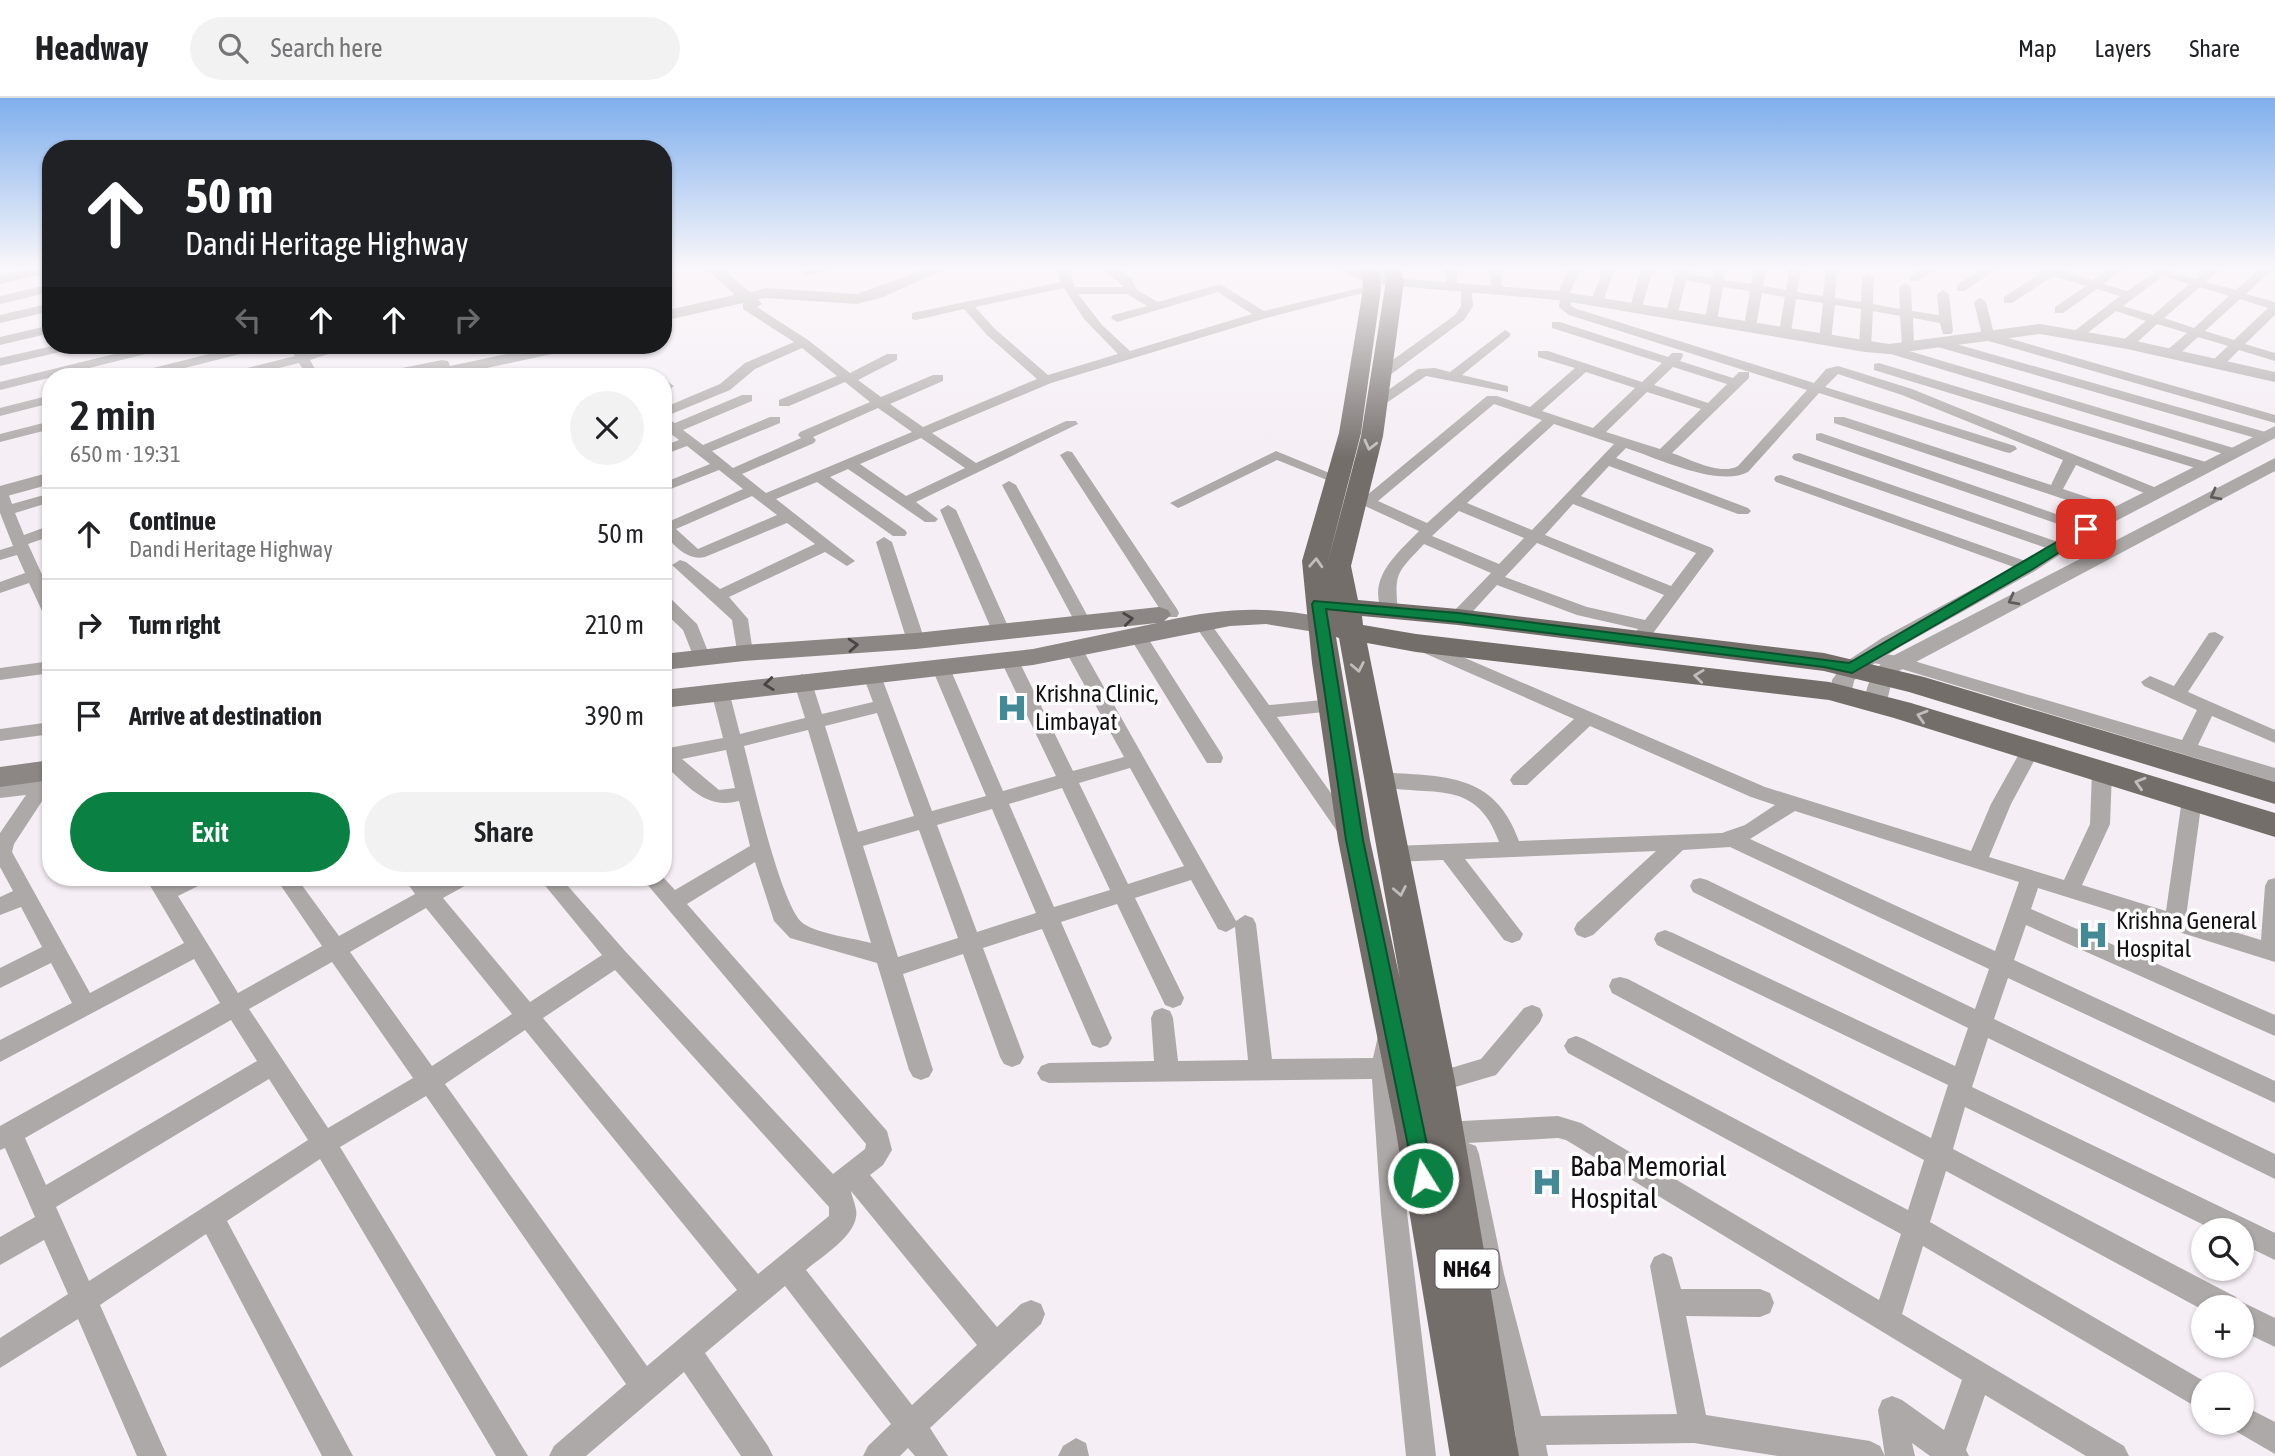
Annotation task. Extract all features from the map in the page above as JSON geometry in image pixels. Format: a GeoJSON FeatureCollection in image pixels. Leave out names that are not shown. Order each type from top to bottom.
{"type":"FeatureCollection","features":[{"type":"Feature","properties":{"kind":"main road","name":"NH64"},"geometry":{"type":"LineString","coordinates":[[1366,332],[1350,433],[1314,561],[1354,840],[1406,1010]]}},
{"type":"Feature","properties":{"kind":"main road","name":"NH64"},"geometry":{"type":"LineString","coordinates":[[1378,332],[1381,375],[1373,436],[1362,500],[1339,566],[1393,854],[1406,1010],[1496,1456]]}},
{"type":"Feature","properties":{"kind":"main road"},"geometry":{"type":"LineString","coordinates":[[672,661],[744,653],[1002,633],[1171,613],[1268,598],[1349,620],[1416,643],[1868,671]]}},
{"type":"Feature","properties":{"kind":"main road"},"geometry":{"type":"LineString","coordinates":[[1349,620],[1390,612],[1644,633],[1868,671],[2272,774]]}},
{"type":"Feature","properties":{"kind":"main road"},"geometry":{"type":"LineString","coordinates":[[672,698],[802,680],[1074,650],[1202,624],[1260,616],[1320,614]]}},
{"type":"Feature","properties":{"kind":"main road"},"geometry":{"type":"LineString","coordinates":[[1868,671],[1877,704],[2275,825]]}},
{"type":"Feature","properties":{"kind":"main road"},"geometry":{"type":"LineString","coordinates":[[0,760],[42,754]]}},
{"type":"Feature","properties":{"kind":"main road"},"geometry":{"type":"LineString","coordinates":[[0,776],[42,780]]}},
{"type":"Feature","properties":{"kind":"main road","name":"NH64"},"geometry":{"type":"LineString","coordinates":[[1419,1078],[1473,1456]]}},
{"type":"Feature","properties":{"kind":"street"},"geometry":{"type":"LineString","coordinates":[[0,341],[37,332]]}},
{"type":"Feature","properties":{"kind":"street"},"geometry":{"type":"LineString","coordinates":[[789,332],[881,404],[975,469]]}},
{"type":"Feature","properties":{"kind":"street"},"geometry":{"type":"LineString","coordinates":[[991,332],[1046,380]]}},
{"type":"Feature","properties":{"kind":"street"},"geometry":{"type":"LineString","coordinates":[[1103,332],[1127,355]]}},
{"type":"Feature","properties":{"kind":"street"},"geometry":{"type":"LineString","coordinates":[[672,525],[819,475],[1046,380],[1203,332]]}},
{"type":"Feature","properties":{"kind":"street"},"geometry":{"type":"LineString","coordinates":[[1381,375],[1437,332]]}},
{"type":"Feature","properties":{"kind":"street"},"geometry":{"type":"LineString","coordinates":[[1576,332],[1736,383]]}},
{"type":"Feature","properties":{"kind":"street"},"geometry":{"type":"LineString","coordinates":[[1637,332],[1817,389],[2071,460],[2154,492]]}},
{"type":"Feature","properties":{"kind":"street"},"geometry":{"type":"LineString","coordinates":[[1787,332],[1889,349],[2232,452]]}},
{"type":"Feature","properties":{"kind":"street"},"geometry":{"type":"LineString","coordinates":[[1825,340],[1826,332]]}},
{"type":"Feature","properties":{"kind":"street"},"geometry":{"type":"LineString","coordinates":[[1865,347],[1866,332]]}},
{"type":"Feature","properties":{"kind":"street"},"geometry":{"type":"LineString","coordinates":[[1907,332],[1908,346]]}},
{"type":"Feature","properties":{"kind":"street"},"geometry":{"type":"LineString","coordinates":[[1942,340],[1944,332]]}},
{"type":"Feature","properties":{"kind":"street"},"geometry":{"type":"LineString","coordinates":[[1889,349],[1998,332]]}},
{"type":"Feature","properties":{"kind":"street"},"geometry":{"type":"LineString","coordinates":[[2061,332],[2217,364],[2272,368]]}},
{"type":"Feature","properties":{"kind":"street"},"geometry":{"type":"LineString","coordinates":[[2077,335],[2081,332]]}},
{"type":"Feature","properties":{"kind":"street"},"geometry":{"type":"LineString","coordinates":[[2127,344],[2140,332]]}},
{"type":"Feature","properties":{"kind":"street"},"geometry":{"type":"LineString","coordinates":[[2171,354],[2195,332]]}},
{"type":"Feature","properties":{"kind":"street"},"geometry":{"type":"LineString","coordinates":[[2196,332],[2237,345],[2272,368]]}},
{"type":"Feature","properties":{"kind":"street"},"geometry":{"type":"LineString","coordinates":[[2217,364],[2250,332]]}},
{"type":"Feature","properties":{"kind":"street"},"geometry":{"type":"LineString","coordinates":[[1991,333],[2162,380],[2271,429]]}},
{"type":"Feature","properties":{"kind":"street"},"geometry":{"type":"LineString","coordinates":[[1453,376],[1505,334]]}},
{"type":"Feature","properties":{"kind":"street"},"geometry":{"type":"LineString","coordinates":[[1942,340],[1982,355],[2099,389],[2271,429]]}},
{"type":"Feature","properties":{"kind":"street"},"geometry":{"type":"LineString","coordinates":[[672,409],[725,387],[750,366],[803,343]]}},
{"type":"Feature","properties":{"kind":"street"},"geometry":{"type":"LineString","coordinates":[[1595,433],[1685,348]]}},
{"type":"Feature","properties":{"kind":"street"},"geometry":{"type":"LineString","coordinates":[[0,362],[42,352]]}},
{"type":"Feature","properties":{"kind":"street"},"geometry":{"type":"LineString","coordinates":[[73,368],[130,354]]}},
{"type":"Feature","properties":{"kind":"street"},"geometry":{"type":"LineString","coordinates":[[187,368],[231,354]]}},
{"type":"Feature","properties":{"kind":"street"},"geometry":{"type":"LineString","coordinates":[[301,354],[309,368]]}},
{"type":"Feature","properties":{"kind":"street"},"geometry":{"type":"LineString","coordinates":[[262,368],[315,354]]}},
{"type":"Feature","properties":{"kind":"street"},"geometry":{"type":"LineString","coordinates":[[425,368],[490,354]]}},
{"type":"Feature","properties":{"kind":"street"},"geometry":{"type":"LineString","coordinates":[[464,368],[529,354]]}},
{"type":"Feature","properties":{"kind":"street"},"geometry":{"type":"LineString","coordinates":[[1543,354],[1710,408]]}},
{"type":"Feature","properties":{"kind":"street"},"geometry":{"type":"LineString","coordinates":[[1955,391],[1982,355]]}},
{"type":"Feature","properties":{"kind":"street"},"geometry":{"type":"LineString","coordinates":[[784,403],[892,357]]}},
{"type":"Feature","properties":{"kind":"street"},"geometry":{"type":"LineString","coordinates":[[1532,413],[1584,367]]}},
{"type":"Feature","properties":{"kind":"street"},"geometry":{"type":"LineString","coordinates":[[1879,367],[2203,467]]}},
{"type":"Feature","properties":{"kind":"street"},"geometry":{"type":"LineString","coordinates":[[2077,428],[2113,367]]}},
{"type":"Feature","properties":{"kind":"street"},"geometry":{"type":"LineString","coordinates":[[1662,455],[1750,368]]}},
{"type":"Feature","properties":{"kind":"street"},"geometry":{"type":"LineString","coordinates":[[1571,498],[1704,548],[1706,554],[1644,633],[1498,575],[1362,500],[1488,400],[1720,473],[1739,472],[1831,372],[1842,370],[1907,392],[2013,443]]}},
{"type":"Feature","properties":{"kind":"street"},"geometry":{"type":"LineString","coordinates":[[1377,403],[1423,372],[1453,376],[1503,389]]}},
{"type":"Feature","properties":{"kind":"street"},"geometry":{"type":"LineString","coordinates":[[0,386],[42,376]]}},
{"type":"Feature","properties":{"kind":"street"},"geometry":{"type":"LineString","coordinates":[[672,485],[725,470],[807,438],[938,378]]}},
{"type":"Feature","properties":{"kind":"street"},"geometry":{"type":"LineString","coordinates":[[672,424],[747,398]]}},
{"type":"Feature","properties":{"kind":"street"},"geometry":{"type":"LineString","coordinates":[[0,412],[42,401]]}},
{"type":"Feature","properties":{"kind":"street"},"geometry":{"type":"LineString","coordinates":[[1839,419],[2121,513]]}},
{"type":"Feature","properties":{"kind":"street"},"geometry":{"type":"LineString","coordinates":[[701,451],[775,420]]}},
{"type":"Feature","properties":{"kind":"street"},"geometry":{"type":"LineString","coordinates":[[1390,612],[1388,575],[1426,534],[1550,420]]}},
{"type":"Feature","properties":{"kind":"street"},"geometry":{"type":"LineString","coordinates":[[905,502],[1071,424]]}},
{"type":"Feature","properties":{"kind":"street"},"geometry":{"type":"LineString","coordinates":[[0,438],[42,427]]}},
{"type":"Feature","properties":{"kind":"street"},"geometry":{"type":"LineString","coordinates":[[672,428],[847,561]]}},
{"type":"Feature","properties":{"kind":"street"},"geometry":{"type":"LineString","coordinates":[[1868,671],[2086,529],[2121,513],[2154,492],[2271,429]]}},
{"type":"Feature","properties":{"kind":"street"},"geometry":{"type":"LineString","coordinates":[[1821,437],[2086,529]]}},
{"type":"Feature","properties":{"kind":"street"},"geometry":{"type":"LineString","coordinates":[[672,447],[688,441]]}},
{"type":"Feature","properties":{"kind":"street"},"geometry":{"type":"LineString","coordinates":[[1458,617],[1623,443]]}},
{"type":"Feature","properties":{"kind":"street"},"geometry":{"type":"LineString","coordinates":[[1949,538],[2013,443]]}},
{"type":"Feature","properties":{"kind":"street"},"geometry":{"type":"LineString","coordinates":[[1067,455],[1171,613]]}},
{"type":"Feature","properties":{"kind":"street"},"geometry":{"type":"LineString","coordinates":[[1178,503],[1276,455],[1337,479]]}},
{"type":"Feature","properties":{"kind":"street"},"geometry":{"type":"LineString","coordinates":[[1799,457],[2058,547]]}},
{"type":"Feature","properties":{"kind":"street"},"geometry":{"type":"LineString","coordinates":[[1607,460],[1744,511]]}},
{"type":"Feature","properties":{"kind":"street"},"geometry":{"type":"LineString","coordinates":[[2055,491],[2071,460]]}},
{"type":"Feature","properties":{"kind":"street"},"geometry":{"type":"LineString","coordinates":[[849,463],[930,519]]}},
{"type":"Feature","properties":{"kind":"street"},"geometry":{"type":"LineString","coordinates":[[1868,671],[2275,464]]}},
{"type":"Feature","properties":{"kind":"street"},"geometry":{"type":"LineString","coordinates":[[0,482],[42,470]]}},
{"type":"Feature","properties":{"kind":"street"},"geometry":{"type":"LineString","coordinates":[[819,475],[899,533]]}},
{"type":"Feature","properties":{"kind":"street"},"geometry":{"type":"LineString","coordinates":[[1781,479],[2028,567]]}},
{"type":"Feature","properties":{"kind":"street"},"geometry":{"type":"LineString","coordinates":[[42,480],[0,492],[6,520],[42,591]]}},
{"type":"Feature","properties":{"kind":"street"},"geometry":{"type":"LineString","coordinates":[[1009,485],[1084,624]]}},
{"type":"Feature","properties":{"kind":"street"},"geometry":{"type":"LineString","coordinates":[[6,520],[42,502]]}},
{"type":"Feature","properties":{"kind":"street"},"geometry":{"type":"LineString","coordinates":[[1459,505],[1675,594]]}},
{"type":"Feature","properties":{"kind":"street"},"geometry":{"type":"LineString","coordinates":[[948,510],[1002,633]]}},
{"type":"Feature","properties":{"kind":"street"},"geometry":{"type":"LineString","coordinates":[[672,534],[690,551],[699,554],[787,517]]}},
{"type":"Feature","properties":{"kind":"street"},"geometry":{"type":"LineString","coordinates":[[0,555],[42,534]]}},
{"type":"Feature","properties":{"kind":"street"},"geometry":{"type":"LineString","coordinates":[[884,542],[916,641]]}},
{"type":"Feature","properties":{"kind":"street"},"geometry":{"type":"LineString","coordinates":[[718,596],[826,545]]}},
{"type":"Feature","properties":{"kind":"street"},"geometry":{"type":"LineString","coordinates":[[680,565],[718,596],[740,619],[744,653]]}},
{"type":"Feature","properties":{"kind":"street"},"geometry":{"type":"LineString","coordinates":[[0,588],[42,569]]}},
{"type":"Feature","properties":{"kind":"street"},"geometry":{"type":"LineString","coordinates":[[672,610],[691,628],[702,659]]}},
{"type":"Feature","properties":{"kind":"street"},"geometry":{"type":"LineString","coordinates":[[1202,624],[1354,840]]}},
{"type":"Feature","properties":{"kind":"street"},"geometry":{"type":"LineString","coordinates":[[1138,636],[1214,758]]}},
{"type":"Feature","properties":{"kind":"street"},"geometry":{"type":"LineString","coordinates":[[2178,694],[2215,637]]}},
{"type":"Feature","properties":{"kind":"street"},"geometry":{"type":"LineString","coordinates":[[1416,643],[1758,792],[2273,952],[2275,886]]}},
{"type":"Feature","properties":{"kind":"street"},"geometry":{"type":"LineString","coordinates":[[1074,650],[1196,870],[1235,924],[1261,1069]]}},
{"type":"Feature","properties":{"kind":"street"},"geometry":{"type":"LineString","coordinates":[[1009,659],[1123,894],[1168,1008],[1167,1071]]}},
{"type":"Feature","properties":{"kind":"street"},"geometry":{"type":"LineString","coordinates":[[940,666],[1100,1038]]}},
{"type":"Feature","properties":{"kind":"street"},"geometry":{"type":"LineString","coordinates":[[0,674],[42,668]]}},
{"type":"Feature","properties":{"kind":"street"},"geometry":{"type":"LineString","coordinates":[[1868,671],[2187,749],[2272,774]]}},
{"type":"Feature","properties":{"kind":"street"},"geometry":{"type":"LineString","coordinates":[[871,673],[1012,1057]]}},
{"type":"Feature","properties":{"kind":"street"},"geometry":{"type":"LineString","coordinates":[[802,680],[921,1070]]}},
{"type":"Feature","properties":{"kind":"street"},"geometry":{"type":"LineString","coordinates":[[2150,682],[2274,736]]}},
{"type":"Feature","properties":{"kind":"street"},"geometry":{"type":"LineString","coordinates":[[720,691],[761,849],[782,914],[790,928],[798,932],[888,962],[970,943],[1196,870]]}},
{"type":"Feature","properties":{"kind":"street"},"geometry":{"type":"LineString","coordinates":[[1265,712],[1333,705]]}},
{"type":"Feature","properties":{"kind":"street"},"geometry":{"type":"LineString","coordinates":[[672,755],[882,706]]}},
{"type":"Feature","properties":{"kind":"street"},"geometry":{"type":"LineString","coordinates":[[2187,749],[2207,707]]}},
{"type":"Feature","properties":{"kind":"street"},"geometry":{"type":"LineString","coordinates":[[1520,780],[1586,719]]}},
{"type":"Feature","properties":{"kind":"street"},"geometry":{"type":"LineString","coordinates":[[0,735],[42,729]]}},
{"type":"Feature","properties":{"kind":"street"},"geometry":{"type":"LineString","coordinates":[[1978,860],[2001,804],[2031,750]]}},
{"type":"Feature","properties":{"kind":"street"},"geometry":{"type":"LineString","coordinates":[[851,842],[1136,760]]}},
{"type":"Feature","properties":{"kind":"street"},"geometry":{"type":"LineString","coordinates":[[672,762],[713,796],[724,798],[747,792]]}},
{"type":"Feature","properties":{"kind":"street"},"geometry":{"type":"LineString","coordinates":[[2070,889],[2098,830],[2102,772]]}},
{"type":"Feature","properties":{"kind":"street"},"geometry":{"type":"LineString","coordinates":[[1379,779],[1450,786],[1476,794],[1493,809],[1513,850]]}},
{"type":"Feature","properties":{"kind":"street"},"geometry":{"type":"LineString","coordinates":[[0,791],[42,781]]}},
{"type":"Feature","properties":{"kind":"street"},"geometry":{"type":"LineString","coordinates":[[42,789],[1,848],[85,1006]]}},
{"type":"Feature","properties":{"kind":"street"},"geometry":{"type":"LineString","coordinates":[[2175,922],[2192,799]]}},
{"type":"Feature","properties":{"kind":"street"},"geometry":{"type":"LineString","coordinates":[[1393,854],[1676,845],[1732,839],[1752,830],[1792,803]]}},
{"type":"Feature","properties":{"kind":"street"},"geometry":{"type":"LineString","coordinates":[[1732,839],[2275,1092]]}},
{"type":"Feature","properties":{"kind":"street"},"geometry":{"type":"LineString","coordinates":[[1585,929],[1676,845]]}},
{"type":"Feature","properties":{"kind":"street"},"geometry":{"type":"LineString","coordinates":[[672,902],[761,849]]}},
{"type":"Feature","properties":{"kind":"street"},"geometry":{"type":"LineString","coordinates":[[1448,852],[1512,934]]}},
{"type":"Feature","properties":{"kind":"street"},"geometry":{"type":"LineString","coordinates":[[1886,1319],[1916,1228],[1936,1155],[2031,878]]}},
{"type":"Feature","properties":{"kind":"street"},"geometry":{"type":"LineString","coordinates":[[161,886],[234,1006],[324,1143],[513,1456]]}},
{"type":"Feature","properties":{"kind":"street"},"geometry":{"type":"LineString","coordinates":[[292,886],[645,1388]]}},
{"type":"Feature","properties":{"kind":"street"},"geometry":{"type":"LineString","coordinates":[[421,886],[756,1292]]}},
{"type":"Feature","properties":{"kind":"street"},"geometry":{"type":"LineString","coordinates":[[152,1456],[46,1211],[5,1136],[447,886]]}},
{"type":"Feature","properties":{"kind":"street"},"geometry":{"type":"LineString","coordinates":[[556,886],[844,1208],[844,1216],[838,1225],[756,1292],[574,1453]]}},
{"type":"Feature","properties":{"kind":"street"},"geometry":{"type":"LineString","coordinates":[[659,886],[878,1139],[880,1150],[831,1191]]}},
{"type":"Feature","properties":{"kind":"street"},"geometry":{"type":"LineString","coordinates":[[1700,886],[2275,1167]]}},
{"type":"Feature","properties":{"kind":"street"},"geometry":{"type":"LineString","coordinates":[[0,907],[27,894]]}},
{"type":"Feature","properties":{"kind":"street"},"geometry":{"type":"LineString","coordinates":[[2020,913],[2275,1026]]}},
{"type":"Feature","properties":{"kind":"street"},"geometry":{"type":"LineString","coordinates":[[1665,939],[2216,1218]]}},
{"type":"Feature","properties":{"kind":"street"},"geometry":{"type":"LineString","coordinates":[[0,1052],[198,946]]}},
{"type":"Feature","properties":{"kind":"street"},"geometry":{"type":"LineString","coordinates":[[0,979],[56,950]]}},
{"type":"Feature","properties":{"kind":"street"},"geometry":{"type":"LineString","coordinates":[[0,1354],[324,1143],[429,1081],[617,957]]}},
{"type":"Feature","properties":{"kind":"street"},"geometry":{"type":"LineString","coordinates":[[1619,986],[2203,1295]]}},
{"type":"Feature","properties":{"kind":"street"},"geometry":{"type":"LineString","coordinates":[[1049,1073],[1261,1069],[1419,1078],[1488,1068],[1532,1015]]}},
{"type":"Feature","properties":{"kind":"street"},"geometry":{"type":"LineString","coordinates":[[1576,1046],[1916,1228],[2191,1390]]}},
{"type":"Feature","properties":{"kind":"street"},"geometry":{"type":"LineString","coordinates":[[0,1252],[46,1211],[272,1065]]}},
{"type":"Feature","properties":{"kind":"street"},"geometry":{"type":"LineString","coordinates":[[1419,1078],[1462,1132],[1491,1274],[1531,1443],[1694,1428],[1870,1456]]}},
{"type":"Feature","properties":{"kind":"street"},"geometry":{"type":"LineString","coordinates":[[1419,1078],[1394,1212],[1421,1456]]}},
{"type":"Feature","properties":{"kind":"street"},"geometry":{"type":"LineString","coordinates":[[1462,1132],[1558,1128],[1572,1131],[1978,1374],[2099,1452]]}},
{"type":"Feature","properties":{"kind":"street"},"geometry":{"type":"LineString","coordinates":[[852,1173],[996,1347]]}},
{"type":"Feature","properties":{"kind":"street"},"geometry":{"type":"LineString","coordinates":[[211,1217],[338,1456]]}},
{"type":"Feature","properties":{"kind":"street"},"geometry":{"type":"LineString","coordinates":[[2254,1237],[2275,1247]]}},
{"type":"Feature","properties":{"kind":"street"},"geometry":{"type":"LineString","coordinates":[[1663,1266],[1694,1428]]}},
{"type":"Feature","properties":{"kind":"street"},"geometry":{"type":"LineString","coordinates":[[788,1268],[933,1456]]}},
{"type":"Feature","properties":{"kind":"street"},"geometry":{"type":"LineString","coordinates":[[1670,1302],[1760,1303]]}},
{"type":"Feature","properties":{"kind":"street"},"geometry":{"type":"LineString","coordinates":[[878,1456],[1031,1314]]}},
{"type":"Feature","properties":{"kind":"street"},"geometry":{"type":"LineString","coordinates":[[2254,1322],[2275,1333]]}},
{"type":"Feature","properties":{"kind":"street"},"geometry":{"type":"LineString","coordinates":[[687,1352],[758,1456]]}},
{"type":"Feature","properties":{"kind":"street"},"geometry":{"type":"LineString","coordinates":[[1900,1456],[1892,1410],[1952,1455],[1978,1374]]}},
{"type":"Feature","properties":{"kind":"street"},"geometry":{"type":"LineString","coordinates":[[2254,1426],[2275,1439]]}},
{"type":"Feature","properties":{"kind":"place","name":"Krishna Clinic, Limbayat"},"geometry":{"type":"Point","coordinates":[1012,708]}},
{"type":"Feature","properties":{"kind":"place","name":"Krishna General Hospital"},"geometry":{"type":"Point","coordinates":[2093,935]}},
{"type":"Feature","properties":{"kind":"place","name":"Baba Memorial Hospital"},"geometry":{"type":"Point","coordinates":[1547,1182]}},
{"type":"Feature","properties":{"kind":"route"},"geometry":{"type":"LineString","coordinates":[[1423,1178],[1354,840],[1319,604],[1458,617],[1824,662],[1852,668],[1890,643],[2028,567],[2086,529]]}}]}
